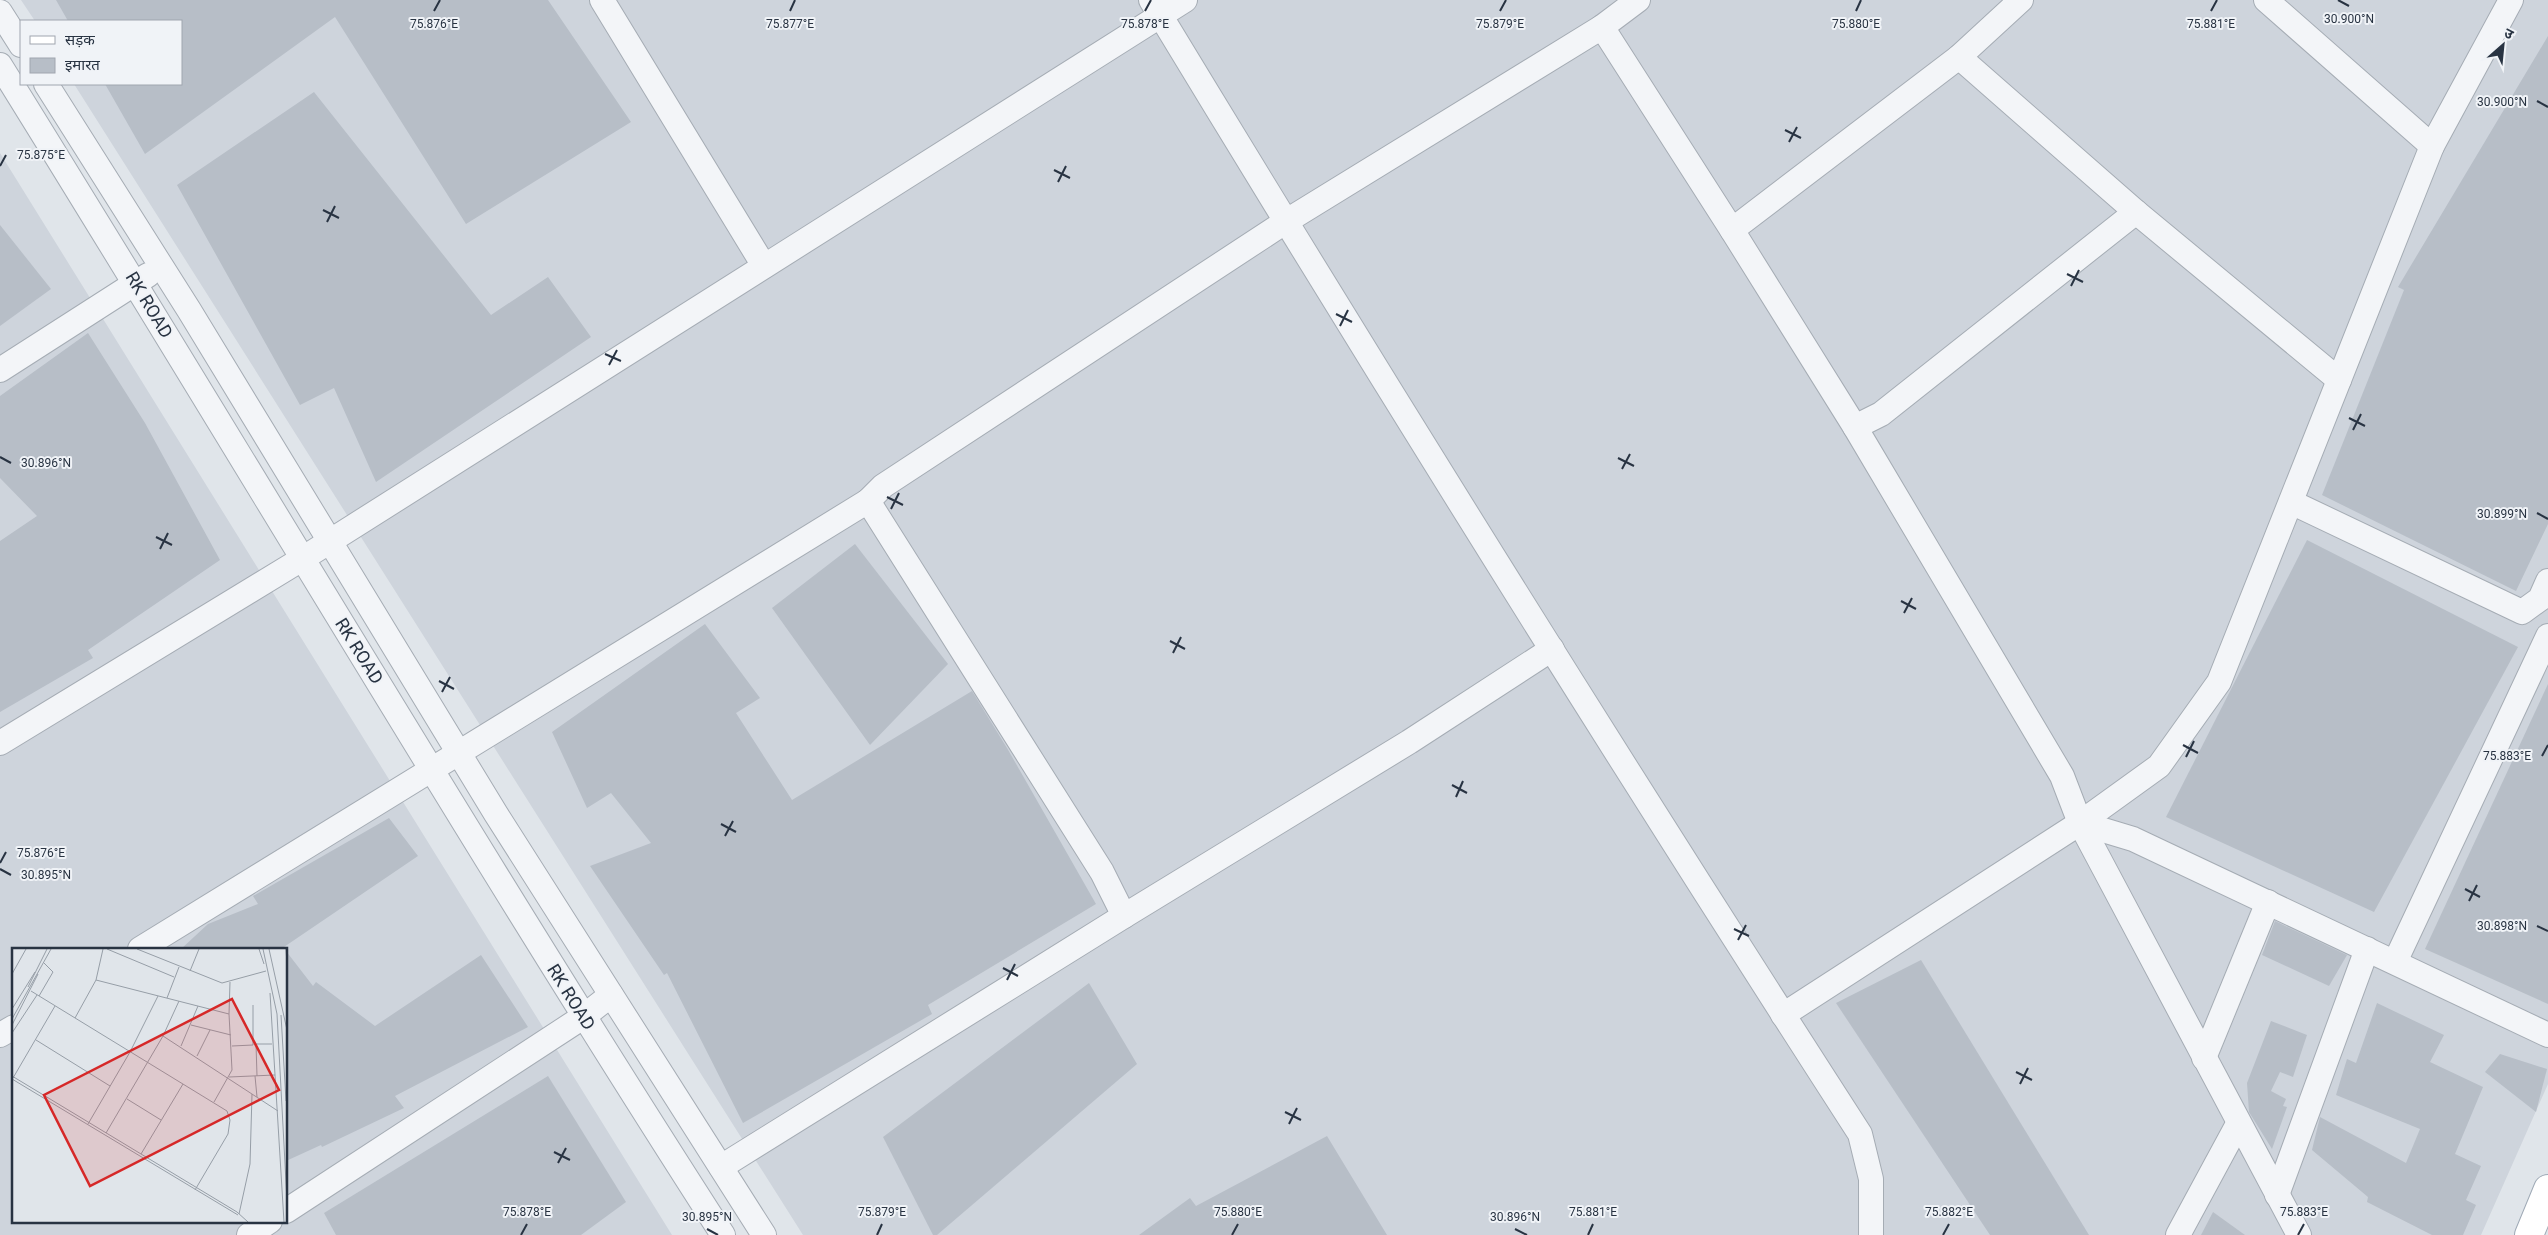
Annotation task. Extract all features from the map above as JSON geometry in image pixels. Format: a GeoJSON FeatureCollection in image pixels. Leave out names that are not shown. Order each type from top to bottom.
{"type":"FeatureCollection","features":[{"type":"Feature","properties":{"kind":"main road"},"geometry":{"type":"LineString","coordinates":[[2529,1235],[2548,1189]]}},
{"type":"Feature","properties":{"kind":"street"},"geometry":{"type":"LineString","coordinates":[[602,0],[764,266]]}},
{"type":"Feature","properties":{"kind":"street"},"geometry":{"type":"LineString","coordinates":[[0,744],[302,559],[329,540],[764,266],[1156,8],[1185,0]]}},
{"type":"Feature","properties":{"kind":"street"},"geometry":{"type":"LineString","coordinates":[[142,948],[868,501],[883,486],[1285,222],[1602,27],[1638,0]]}},
{"type":"Feature","properties":{"kind":"street"},"geometry":{"type":"LineString","coordinates":[[1732,230],[1959,57],[2021,0]]}},
{"type":"Feature","properties":{"kind":"street"},"geometry":{"type":"LineString","coordinates":[[2266,0],[2432,146]]}},
{"type":"Feature","properties":{"kind":"street"},"geometry":{"type":"LineString","coordinates":[[1783,1015],[2080,822],[2159,766],[2219,682],[2432,146],[2510,0]]}},
{"type":"Feature","properties":{"kind":"street"},"geometry":{"type":"LineString","coordinates":[[1156,8],[1285,222],[1783,1015],[1860,1134],[1871,1178],[1871,1235]]}},
{"type":"Feature","properties":{"kind":"street"},"geometry":{"type":"LineString","coordinates":[[0,12],[20,43]]}},
{"type":"Feature","properties":{"kind":"street"},"geometry":{"type":"LineString","coordinates":[[1602,27],[1855,427],[2062,776],[2080,822],[2238,1124],[2299,1235]]}},
{"type":"Feature","properties":{"kind":"street"},"geometry":{"type":"LineString","coordinates":[[1959,57],[2136,212],[2339,380]]}},
{"type":"Feature","properties":{"kind":"street","name":"RK ROAD"},"geometry":{"type":"LineString","coordinates":[[0,65],[136,283],[302,559],[583,1017],[723,1235]]}},
{"type":"Feature","properties":{"kind":"street","name":"RK ROAD"},"geometry":{"type":"LineString","coordinates":[[47,85],[162,267],[458,752],[764,1235]]}},
{"type":"Feature","properties":{"kind":"street"},"geometry":{"type":"LineString","coordinates":[[1855,427],[1881,414],[2136,212]]}},
{"type":"Feature","properties":{"kind":"street"},"geometry":{"type":"LineString","coordinates":[[0,370],[162,267]]}},
{"type":"Feature","properties":{"kind":"street"},"geometry":{"type":"LineString","coordinates":[[868,501],[1102,872],[1124,916]]}},
{"type":"Feature","properties":{"kind":"street"},"geometry":{"type":"LineString","coordinates":[[2291,502],[2522,612],[2540,599],[2548,581]]}},
{"type":"Feature","properties":{"kind":"street"},"geometry":{"type":"LineString","coordinates":[[2395,962],[2548,636]]}},
{"type":"Feature","properties":{"kind":"street"},"geometry":{"type":"LineString","coordinates":[[721,1168],[1124,916],[1409,742],[1552,648]]}},
{"type":"Feature","properties":{"kind":"street"},"geometry":{"type":"LineString","coordinates":[[2080,822],[2133,839],[2548,1036]]}},
{"type":"Feature","properties":{"kind":"street"},"geometry":{"type":"LineString","coordinates":[[2204,1058],[2268,902]]}},
{"type":"Feature","properties":{"kind":"street"},"geometry":{"type":"LineString","coordinates":[[2277,1195],[2367,949]]}},
{"type":"Feature","properties":{"kind":"street"},"geometry":{"type":"LineString","coordinates":[[288,1210],[583,1017],[612,995]]}},
{"type":"Feature","properties":{"kind":"street"},"geometry":{"type":"LineString","coordinates":[[0,1035],[12,1028]]}},
{"type":"Feature","properties":{"kind":"street"},"geometry":{"type":"LineString","coordinates":[[2178,1235],[2238,1124]]}},
{"type":"Feature","properties":{"kind":"street"},"geometry":{"type":"LineString","coordinates":[[249,1235],[268,1222]]}},
{"type":"Feature","properties":{"kind":"shaded area"},"geometry":{"type":"Polygon","coordinates":[[[21,0],[2548,0],[2548,1084],[2481,1235],[803,1235],[75,85],[182,85],[182,20],[34,20],[21,0]]]}},
{"type":"Feature","properties":{"kind":"shaded area"},"geometry":{"type":"Polygon","coordinates":[[[0,153],[672,1235],[0,1235],[0,153]]]}},
{"type":"Feature","properties":{"kind":"building"},"geometry":{"type":"Polygon","coordinates":[[[56,0],[548,0],[631,122],[466,224],[335,17],[145,154],[106,85],[182,85],[182,20],[67,20],[56,0]]]}},
{"type":"Feature","properties":{"kind":"building"},"geometry":{"type":"Polygon","coordinates":[[[2548,36],[2548,524],[2516,591],[2322,495],[2404,290],[2398,287],[2548,36]]]}},
{"type":"Feature","properties":{"kind":"building"},"geometry":{"type":"Polygon","coordinates":[[[314,92],[491,315],[548,277],[591,337],[376,482],[334,388],[300,405],[177,185],[314,92]]]}},
{"type":"Feature","properties":{"kind":"building"},"geometry":{"type":"Polygon","coordinates":[[[0,225],[51,289],[0,326],[0,225]]]}},
{"type":"Feature","properties":{"kind":"building"},"geometry":{"type":"Polygon","coordinates":[[[88,333],[145,423],[220,560],[88,650],[93,658],[0,712],[0,541],[37,516],[0,478],[0,396],[88,333]]]}},
{"type":"Feature","properties":{"kind":"building"},"geometry":{"type":"Polygon","coordinates":[[[2307,540],[2518,647],[2374,912],[2166,817],[2307,540]]]}},
{"type":"Feature","properties":{"kind":"building"},"geometry":{"type":"Polygon","coordinates":[[[855,544],[948,664],[870,745],[772,608],[855,544]]]}},
{"type":"Feature","properties":{"kind":"building"},"geometry":{"type":"Polygon","coordinates":[[[705,624],[760,698],[736,713],[792,800],[972,691],[1007,748],[1096,904],[928,1005],[932,1014],[743,1123],[667,973],[664,975],[590,866],[651,843],[611,793],[587,808],[552,732],[705,624]]]}},
{"type":"Feature","properties":{"kind":"building"},"geometry":{"type":"Polygon","coordinates":[[[2548,684],[2548,1004],[2425,949],[2548,684]]]}},
{"type":"Feature","properties":{"kind":"building"},"geometry":{"type":"Polygon","coordinates":[[[389,818],[418,856],[282,948],[182,948],[208,924],[258,904],[253,896],[389,818]]]}},
{"type":"Feature","properties":{"kind":"building"},"geometry":{"type":"Polygon","coordinates":[[[2275,921],[2347,955],[2329,986],[2262,955],[2275,921]]]}},
{"type":"Feature","properties":{"kind":"building"},"geometry":{"type":"Polygon","coordinates":[[[288,954],[313,986],[316,982],[375,1026],[481,955],[528,1027],[395,1096],[404,1108],[322,1147],[321,1145],[288,1160],[288,954]]]}},
{"type":"Feature","properties":{"kind":"building"},"geometry":{"type":"Polygon","coordinates":[[[1921,960],[2089,1235],[1990,1235],[1836,1003],[1921,960]]]}},
{"type":"Feature","properties":{"kind":"building"},"geometry":{"type":"Polygon","coordinates":[[[1089,983],[1137,1064],[937,1235],[933,1235],[883,1137],[1089,983]]]}},
{"type":"Feature","properties":{"kind":"building"},"geometry":{"type":"Polygon","coordinates":[[[2377,1003],[2444,1035],[2430,1062],[2483,1087],[2455,1154],[2481,1166],[2466,1200],[2476,1205],[2463,1235],[2432,1235],[2367,1202],[2368,1197],[2312,1150],[2320,1117],[2406,1163],[2420,1129],[2336,1095],[2347,1059],[2356,1063],[2377,1003]]]}},
{"type":"Feature","properties":{"kind":"building"},"geometry":{"type":"Polygon","coordinates":[[[2271,1021],[2307,1035],[2293,1077],[2280,1072],[2271,1091],[2286,1099],[2283,1106],[2287,1107],[2272,1149],[2249,1112],[2247,1083],[2271,1021]]]}},
{"type":"Feature","properties":{"kind":"building"},"geometry":{"type":"Polygon","coordinates":[[[2500,1054],[2547,1069],[2536,1112],[2485,1072],[2500,1054]]]}},
{"type":"Feature","properties":{"kind":"building"},"geometry":{"type":"Polygon","coordinates":[[[548,1076],[626,1202],[581,1235],[336,1235],[324,1213],[548,1076]]]}},
{"type":"Feature","properties":{"kind":"building"},"geometry":{"type":"Polygon","coordinates":[[[1327,1136],[1387,1235],[1139,1235],[1190,1198],[1196,1206],[1327,1136]]]}},
{"type":"Feature","properties":{"kind":"building"},"geometry":{"type":"Polygon","coordinates":[[[2213,1212],[2245,1235],[2201,1235],[2213,1212]]]}}]}
